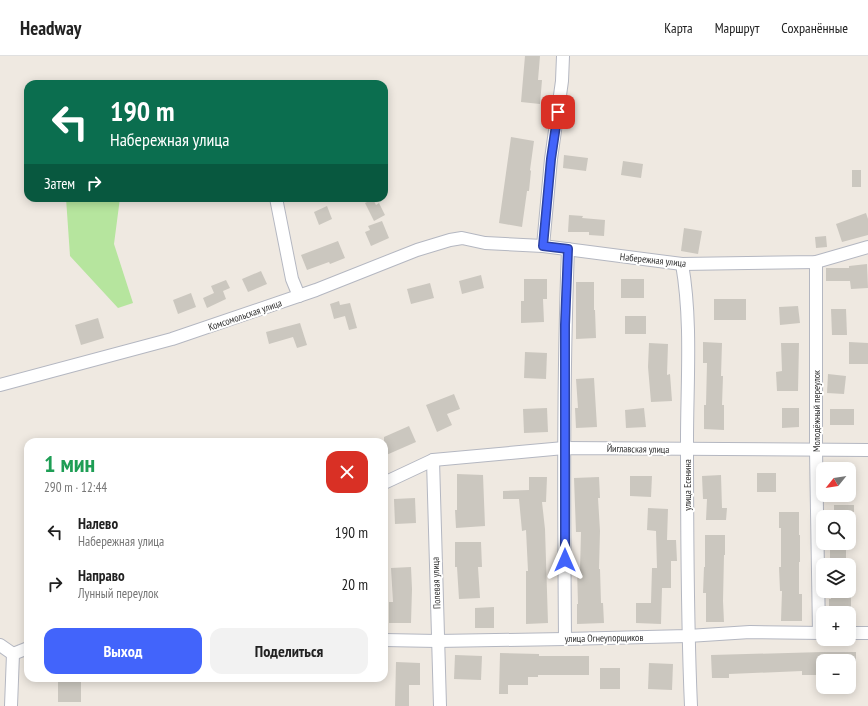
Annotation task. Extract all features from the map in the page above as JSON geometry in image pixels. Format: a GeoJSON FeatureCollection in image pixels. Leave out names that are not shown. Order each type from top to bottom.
{"type":"FeatureCollection","features":[{"type":"Feature","properties":{"kind":"street"},"geometry":{"type":"LineString","coordinates":[[543,246],[551,159],[562,81],[563,56]]}},
{"type":"Feature","properties":{"kind":"street"},"geometry":{"type":"LineString","coordinates":[[277,202],[292,279],[298,296]]}},
{"type":"Feature","properties":{"kind":"street","name":"Комсомольская улица"},"geometry":{"type":"LineString","coordinates":[[0,385],[172,339],[298,296],[417,250],[450,240],[462,238],[485,242]]}},
{"type":"Feature","properties":{"kind":"street","name":"Набережная улица"},"geometry":{"type":"LineString","coordinates":[[485,242],[543,246],[682,264],[816,262],[868,247]]}},
{"type":"Feature","properties":{"kind":"street"},"geometry":{"type":"LineString","coordinates":[[566,639],[564,448],[565,325],[568,249]]}},
{"type":"Feature","properties":{"kind":"street","name":"Молодёжный переулок"},"geometry":{"type":"LineString","coordinates":[[816,262],[816,450],[820,606]]}},
{"type":"Feature","properties":{"kind":"street","name":"улица Есенина"},"geometry":{"type":"LineString","coordinates":[[682,264],[686,288],[687,333],[688,636],[691,706]]}},
{"type":"Feature","properties":{"kind":"street","name":"Йиглавская улица"},"geometry":{"type":"LineString","coordinates":[[388,481],[433,460],[564,448],[868,450]]}},
{"type":"Feature","properties":{"kind":"street","name":"Полевая улица"},"geometry":{"type":"LineString","coordinates":[[433,460],[440,706]]}},
{"type":"Feature","properties":{"kind":"street","name":"улица Огнеупорщиков"},"geometry":{"type":"LineString","coordinates":[[388,640],[437,641],[566,639],[688,636],[750,632],[816,633]]}},
{"type":"Feature","properties":{"kind":"street"},"geometry":{"type":"LineString","coordinates":[[856,633],[868,633]]}},
{"type":"Feature","properties":{"kind":"street"},"geometry":{"type":"LineString","coordinates":[[0,645],[13,654]]}},
{"type":"Feature","properties":{"kind":"street"},"geometry":{"type":"LineString","coordinates":[[13,654],[24,650]]}},
{"type":"Feature","properties":{"kind":"street"},"geometry":{"type":"LineString","coordinates":[[11,706],[13,654]]}},
{"type":"Feature","properties":{"kind":"green space"},"geometry":{"type":"Polygon","coordinates":[[[66,202],[119,202],[114,244],[133,303],[118,308],[70,256],[66,202]]]}},
{"type":"Feature","properties":{"kind":"building"},"geometry":{"type":"Polygon","coordinates":[[[525,56],[540,56],[538,80],[542,80],[540,104],[521,102],[525,56]]]}},
{"type":"Feature","properties":{"kind":"building"},"geometry":{"type":"Polygon","coordinates":[[[511,137],[534,141],[529,191],[527,191],[522,227],[499,223],[511,137]]]}},
{"type":"Feature","properties":{"kind":"building"},"geometry":{"type":"Polygon","coordinates":[[[564,155],[588,158],[586,171],[563,168],[564,155]]]}},
{"type":"Feature","properties":{"kind":"building"},"geometry":{"type":"Polygon","coordinates":[[[623,161],[643,164],[641,178],[621,175],[623,161]]]}},
{"type":"Feature","properties":{"kind":"building"},"geometry":{"type":"Polygon","coordinates":[[[852,170],[861,170],[861,187],[852,187],[852,170]]]}},
{"type":"Feature","properties":{"kind":"building"},"geometry":{"type":"Polygon","coordinates":[[[374,202],[376,205],[379,203],[385,215],[374,221],[365,203],[374,202]]]}},
{"type":"Feature","properties":{"kind":"building"},"geometry":{"type":"Polygon","coordinates":[[[327,206],[332,219],[319,225],[314,212],[327,206]]]}},
{"type":"Feature","properties":{"kind":"building"},"geometry":{"type":"Polygon","coordinates":[[[866,213],[868,219],[868,235],[842,242],[836,224],[866,213]]]}},
{"type":"Feature","properties":{"kind":"building"},"geometry":{"type":"Polygon","coordinates":[[[569,215],[605,220],[604,236],[589,235],[589,232],[568,232],[569,215]]]}},
{"type":"Feature","properties":{"kind":"building"},"geometry":{"type":"Polygon","coordinates":[[[382,221],[389,238],[371,246],[365,232],[370,230],[368,226],[382,221]]]}},
{"type":"Feature","properties":{"kind":"building"},"geometry":{"type":"Polygon","coordinates":[[[684,228],[702,231],[698,254],[681,251],[684,228]]]}},
{"type":"Feature","properties":{"kind":"building"},"geometry":{"type":"Polygon","coordinates":[[[826,236],[827,247],[816,248],[815,237],[826,236]]]}},
{"type":"Feature","properties":{"kind":"building"},"geometry":{"type":"Polygon","coordinates":[[[338,241],[345,258],[330,264],[329,262],[307,270],[301,255],[338,241]]]}},
{"type":"Feature","properties":{"kind":"building"},"geometry":{"type":"Polygon","coordinates":[[[867,264],[868,288],[851,289],[850,281],[826,281],[826,268],[849,268],[849,266],[867,264]]]}},
{"type":"Feature","properties":{"kind":"building"},"geometry":{"type":"Polygon","coordinates":[[[261,271],[267,284],[248,292],[242,279],[261,271]]]}},
{"type":"Feature","properties":{"kind":"building"},"geometry":{"type":"Polygon","coordinates":[[[481,275],[484,288],[462,294],[459,281],[481,275]]]}},
{"type":"Feature","properties":{"kind":"building"},"geometry":{"type":"Polygon","coordinates":[[[524,279],[547,279],[547,299],[543,299],[544,322],[521,323],[521,301],[524,301],[524,279]]]}},
{"type":"Feature","properties":{"kind":"building"},"geometry":{"type":"Polygon","coordinates":[[[621,279],[644,279],[644,298],[621,298],[621,279]]]}},
{"type":"Feature","properties":{"kind":"building"},"geometry":{"type":"Polygon","coordinates":[[[226,280],[230,288],[223,291],[226,299],[207,308],[203,298],[214,293],[211,286],[226,280]]]}},
{"type":"Feature","properties":{"kind":"building"},"geometry":{"type":"Polygon","coordinates":[[[576,282],[594,282],[596,338],[576,339],[576,282]]]}},
{"type":"Feature","properties":{"kind":"building"},"geometry":{"type":"Polygon","coordinates":[[[430,283],[434,298],[411,304],[407,289],[430,283]]]}},
{"type":"Feature","properties":{"kind":"building"},"geometry":{"type":"Polygon","coordinates":[[[191,293],[196,307],[178,314],[173,300],[191,293]]]}},
{"type":"Feature","properties":{"kind":"building"},"geometry":{"type":"Polygon","coordinates":[[[714,299],[746,299],[746,320],[714,320],[714,299]]]}},
{"type":"Feature","properties":{"kind":"building"},"geometry":{"type":"Polygon","coordinates":[[[339,301],[340,305],[350,303],[357,328],[349,330],[345,316],[334,319],[330,304],[339,301]]]}},
{"type":"Feature","properties":{"kind":"building"},"geometry":{"type":"Polygon","coordinates":[[[798,306],[800,323],[780,325],[779,307],[798,306]]]}},
{"type":"Feature","properties":{"kind":"building"},"geometry":{"type":"Polygon","coordinates":[[[831,309],[846,309],[847,335],[832,335],[831,309]]]}},
{"type":"Feature","properties":{"kind":"building"},"geometry":{"type":"Polygon","coordinates":[[[625,316],[646,316],[646,334],[625,334],[625,316]]]}},
{"type":"Feature","properties":{"kind":"building"},"geometry":{"type":"Polygon","coordinates":[[[98,318],[104,338],[81,345],[75,325],[98,318]]]}},
{"type":"Feature","properties":{"kind":"building"},"geometry":{"type":"Polygon","coordinates":[[[300,323],[307,345],[297,348],[293,337],[269,344],[266,332],[300,323]]]}},
{"type":"Feature","properties":{"kind":"building"},"geometry":{"type":"Polygon","coordinates":[[[703,342],[722,343],[721,376],[723,376],[722,405],[724,405],[724,430],[704,429],[707,363],[703,363],[703,342]]]}},
{"type":"Feature","properties":{"kind":"building"},"geometry":{"type":"Polygon","coordinates":[[[849,342],[868,343],[868,364],[849,364],[849,342]]]}},
{"type":"Feature","properties":{"kind":"building"},"geometry":{"type":"Polygon","coordinates":[[[649,343],[668,344],[667,375],[670,374],[672,401],[651,402],[648,367],[649,343]]]}},
{"type":"Feature","properties":{"kind":"building"},"geometry":{"type":"Polygon","coordinates":[[[781,343],[799,343],[798,391],[777,391],[776,372],[782,371],[781,343]]]}},
{"type":"Feature","properties":{"kind":"building"},"geometry":{"type":"Polygon","coordinates":[[[525,352],[547,353],[546,379],[524,378],[525,352]]]}},
{"type":"Feature","properties":{"kind":"building"},"geometry":{"type":"Polygon","coordinates":[[[828,374],[846,376],[844,394],[827,393],[828,374]]]}},
{"type":"Feature","properties":{"kind":"building"},"geometry":{"type":"Polygon","coordinates":[[[594,378],[597,427],[576,428],[575,408],[578,408],[576,379],[594,378]]]}},
{"type":"Feature","properties":{"kind":"building"},"geometry":{"type":"Polygon","coordinates":[[[454,394],[460,409],[447,414],[452,425],[437,432],[426,405],[454,394]]]}},
{"type":"Feature","properties":{"kind":"building"},"geometry":{"type":"Polygon","coordinates":[[[547,408],[548,432],[524,433],[523,409],[547,408]]]}},
{"type":"Feature","properties":{"kind":"building"},"geometry":{"type":"Polygon","coordinates":[[[644,408],[646,427],[626,428],[625,410],[644,408]]]}},
{"type":"Feature","properties":{"kind":"building"},"geometry":{"type":"Polygon","coordinates":[[[782,408],[799,408],[799,427],[782,428],[782,408]]]}},
{"type":"Feature","properties":{"kind":"building"},"geometry":{"type":"Polygon","coordinates":[[[830,409],[854,409],[854,425],[830,425],[830,409]]]}},
{"type":"Feature","properties":{"kind":"building"},"geometry":{"type":"Polygon","coordinates":[[[409,426],[416,442],[388,454],[388,438],[384,437],[409,426]]]}},
{"type":"Feature","properties":{"kind":"building"},"geometry":{"type":"Polygon","coordinates":[[[757,473],[776,473],[776,492],[757,492],[757,473]]]}},
{"type":"Feature","properties":{"kind":"building"},"geometry":{"type":"Polygon","coordinates":[[[457,474],[483,475],[485,526],[456,528],[455,510],[457,510],[457,474]]]}},
{"type":"Feature","properties":{"kind":"building"},"geometry":{"type":"Polygon","coordinates":[[[721,475],[722,508],[727,508],[726,520],[706,520],[707,499],[703,499],[702,476],[721,475]]]}},
{"type":"Feature","properties":{"kind":"building"},"geometry":{"type":"Polygon","coordinates":[[[630,476],[652,476],[651,497],[630,496],[630,476]]]}},
{"type":"Feature","properties":{"kind":"building"},"geometry":{"type":"Polygon","coordinates":[[[529,477],[547,477],[546,502],[542,502],[545,529],[548,623],[526,624],[526,571],[528,571],[526,530],[522,531],[519,499],[503,499],[503,491],[529,490],[529,477]]]}},
{"type":"Feature","properties":{"kind":"building"},"geometry":{"type":"Polygon","coordinates":[[[599,477],[599,569],[604,623],[577,624],[577,570],[580,570],[581,532],[576,532],[574,478],[599,477]]]}},
{"type":"Feature","properties":{"kind":"building"},"geometry":{"type":"Polygon","coordinates":[[[415,498],[416,523],[395,524],[394,499],[415,498]]]}},
{"type":"Feature","properties":{"kind":"building"},"geometry":{"type":"Polygon","coordinates":[[[834,505],[854,505],[854,510],[834,510],[834,505]]]}},
{"type":"Feature","properties":{"kind":"building"},"geometry":{"type":"Polygon","coordinates":[[[648,508],[668,509],[667,540],[676,540],[677,561],[671,561],[671,588],[662,588],[661,624],[636,623],[636,603],[651,603],[652,568],[657,568],[656,531],[647,530],[648,508]]]}},
{"type":"Feature","properties":{"kind":"building"},"geometry":{"type":"Polygon","coordinates":[[[779,512],[799,512],[799,594],[802,594],[802,621],[781,621],[782,591],[780,591],[779,567],[781,567],[781,528],[779,528],[779,512]]]}},
{"type":"Feature","properties":{"kind":"building"},"geometry":{"type":"Polygon","coordinates":[[[705,535],[725,535],[723,601],[724,622],[706,622],[706,593],[703,593],[705,535]]]}},
{"type":"Feature","properties":{"kind":"building"},"geometry":{"type":"Polygon","coordinates":[[[455,542],[481,542],[482,567],[478,567],[480,598],[459,599],[457,567],[455,567],[455,542]]]}},
{"type":"Feature","properties":{"kind":"building"},"geometry":{"type":"Polygon","coordinates":[[[830,550],[846,550],[846,558],[830,558],[830,550]]]}},
{"type":"Feature","properties":{"kind":"building"},"geometry":{"type":"Polygon","coordinates":[[[411,567],[411,623],[389,623],[389,602],[393,602],[391,568],[411,567]]]}},
{"type":"Feature","properties":{"kind":"building"},"geometry":{"type":"Polygon","coordinates":[[[851,598],[851,606],[829,606],[829,599],[851,598]]]}},
{"type":"Feature","properties":{"kind":"building"},"geometry":{"type":"Polygon","coordinates":[[[494,607],[494,628],[475,628],[475,608],[494,607]]]}},
{"type":"Feature","properties":{"kind":"building"},"geometry":{"type":"Polygon","coordinates":[[[856,652],[856,654],[816,654],[816,675],[802,675],[802,671],[729,674],[729,678],[712,678],[711,655],[856,652]]]}},
{"type":"Feature","properties":{"kind":"building"},"geometry":{"type":"Polygon","coordinates":[[[500,653],[539,654],[539,656],[589,656],[589,675],[538,675],[538,677],[528,677],[528,685],[508,685],[508,694],[499,694],[500,653]]]}},
{"type":"Feature","properties":{"kind":"building"},"geometry":{"type":"Polygon","coordinates":[[[455,655],[482,656],[481,680],[454,679],[455,655]]]}},
{"type":"Feature","properties":{"kind":"building"},"geometry":{"type":"Polygon","coordinates":[[[396,662],[420,663],[420,685],[409,685],[409,706],[395,706],[396,662]]]}},
{"type":"Feature","properties":{"kind":"building"},"geometry":{"type":"Polygon","coordinates":[[[649,663],[673,664],[672,690],[648,689],[649,663]]]}},
{"type":"Feature","properties":{"kind":"building"},"geometry":{"type":"Polygon","coordinates":[[[600,668],[620,668],[620,689],[600,689],[600,668]]]}},
{"type":"Feature","properties":{"kind":"building"},"geometry":{"type":"Polygon","coordinates":[[[58,682],[81,682],[81,702],[58,702],[58,682]]]}},
{"type":"Feature","properties":{"kind":"route"},"geometry":{"type":"LineString","coordinates":[[558,112],[551,159],[543,246],[568,249],[565,325],[565,560]]}}]}
